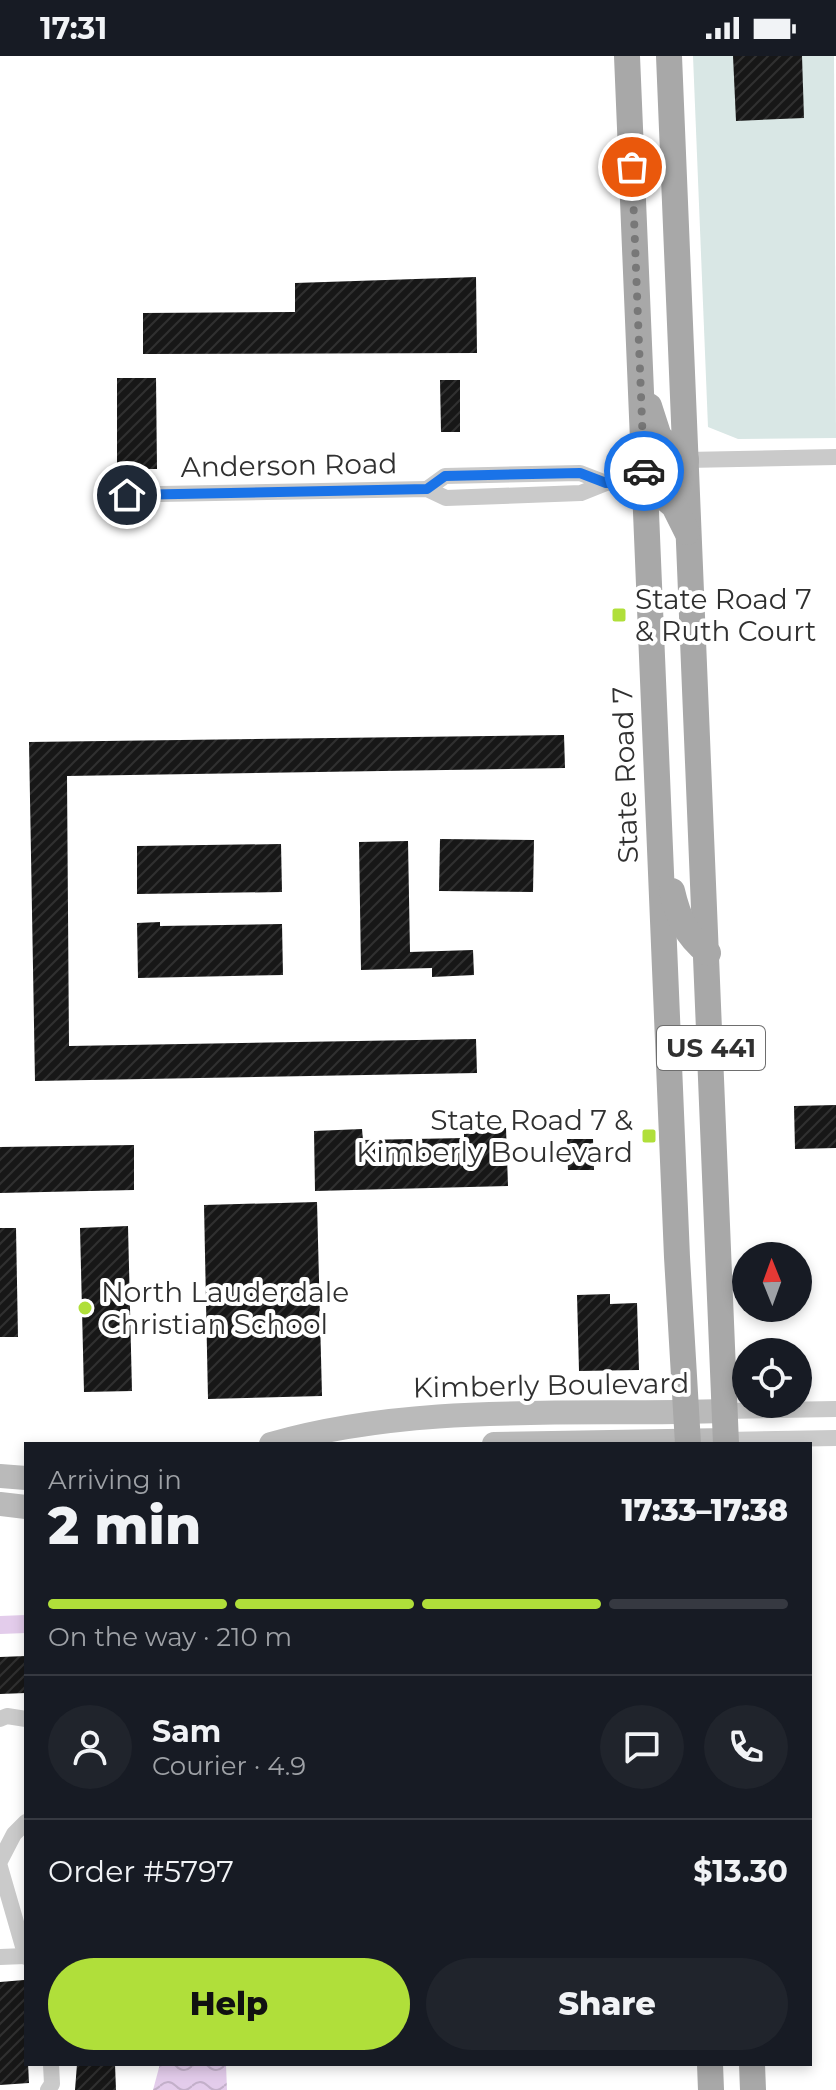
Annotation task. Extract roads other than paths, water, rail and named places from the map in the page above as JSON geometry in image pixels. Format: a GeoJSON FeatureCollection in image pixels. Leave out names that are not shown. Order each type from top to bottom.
{"type":"FeatureCollection","features":[{"type":"Feature","properties":{"kind":"main road","name":"State Road 7"},"geometry":{"type":"LineString","coordinates":[[627,56],[688,1442]]}},
{"type":"Feature","properties":{"kind":"main road","name":"US 441"},"geometry":{"type":"LineString","coordinates":[[669,56],[726,1442]]}},
{"type":"Feature","properties":{"kind":"main road"},"geometry":{"type":"LineString","coordinates":[[640,380],[659,437],[686,460]]}},
{"type":"Feature","properties":{"kind":"main road"},"geometry":{"type":"LineString","coordinates":[[645,481],[674,506],[688,535]]}},
{"type":"Feature","properties":{"kind":"main road"},"geometry":{"type":"LineString","coordinates":[[660,841],[678,919],[693,941],[708,953]]}},
{"type":"Feature","properties":{"kind":"main road"},"geometry":{"type":"LineString","coordinates":[[710,2066],[711,2090]]}},
{"type":"Feature","properties":{"kind":"main road"},"geometry":{"type":"LineString","coordinates":[[752,2066],[753,2090]]}},
{"type":"Feature","properties":{"kind":"street"},"geometry":{"type":"LineString","coordinates":[[686,460],[836,457]]}},
{"type":"Feature","properties":{"kind":"street","name":"Anderson Road"},"geometry":{"type":"LineString","coordinates":[[105,495],[427,489],[445,476],[580,473],[606,483],[645,481]]}},
{"type":"Feature","properties":{"kind":"street","name":"Kimberly Boulevard"},"geometry":{"type":"LineString","coordinates":[[280,1442],[379,1421],[466,1414],[836,1409]]}},
{"type":"Feature","properties":{"kind":"street","name":"Kimberly Boulevard"},"geometry":{"type":"LineString","coordinates":[[726,1442],[836,1438]]}},
{"type":"Feature","properties":{"kind":"street"},"geometry":{"type":"LineString","coordinates":[[0,1476],[24,1478]]}},
{"type":"Feature","properties":{"kind":"street"},"geometry":{"type":"LineString","coordinates":[[0,1504],[24,1507]]}},
{"type":"Feature","properties":{"kind":"street"},"geometry":{"type":"LineString","coordinates":[[0,1719],[7,1716],[24,1719]]}},
{"type":"Feature","properties":{"kind":"street"},"geometry":{"type":"LineString","coordinates":[[13,1828],[0,1864],[24,1950]]}},
{"type":"Feature","properties":{"kind":"street"},"geometry":{"type":"LineString","coordinates":[[0,1957],[24,1957]]}},
{"type":"Feature","properties":{"kind":"street"},"geometry":{"type":"LineString","coordinates":[[48,2090],[52,2084],[51,2066]]}},
{"type":"Feature","properties":{"kind":"water"},"geometry":{"type":"Polygon","coordinates":[[[159,2066],[226,2066],[227,2090],[153,2090],[159,2066]]]}},
{"type":"Feature","properties":{"kind":"waterway"},"geometry":{"type":"LineString","coordinates":[[0,1625],[24,1624]]}},
{"type":"Feature","properties":{"kind":"place","name":"State Road 7 & Ruth Court"},"geometry":{"type":"Point","coordinates":[619,615]}},
{"type":"Feature","properties":{"kind":"place","name":"State Road 7 & Kimberly Boulevard"},"geometry":{"type":"Point","coordinates":[649,1136]}},
{"type":"Feature","properties":{"kind":"place","name":"North Lauderdale Christian School"},"geometry":{"type":"Point","coordinates":[85,1308]}}]}
